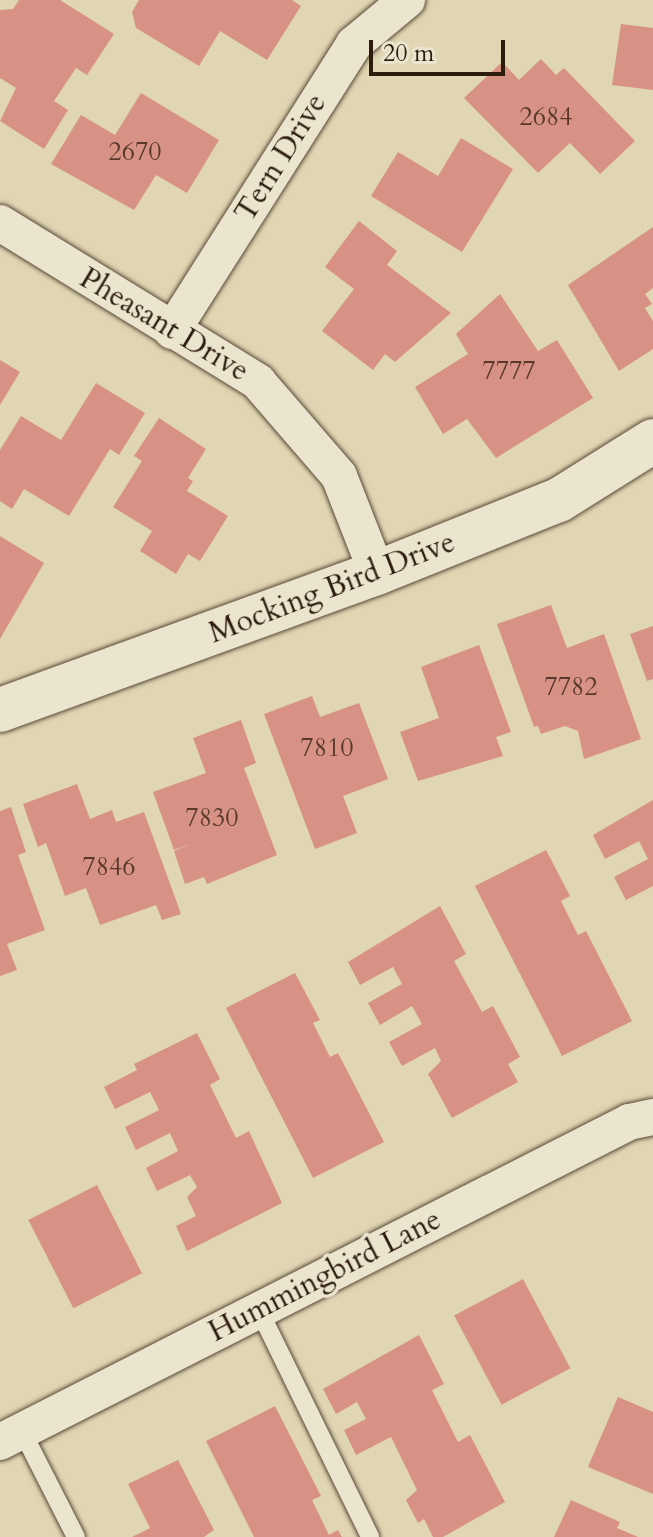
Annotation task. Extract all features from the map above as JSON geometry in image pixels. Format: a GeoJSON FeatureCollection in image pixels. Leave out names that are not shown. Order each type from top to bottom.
{"type":"FeatureCollection","features":[{"type":"Feature","properties":{"kind":"street","name":"Tern Drive"},"geometry":{"type":"LineString","coordinates":[[172,331],[354,44],[407,0]]}},
{"type":"Feature","properties":{"kind":"street","name":"Pheasant Drive"},"geometry":{"type":"LineString","coordinates":[[0,223],[258,382],[339,476],[377,573]]}},
{"type":"Feature","properties":{"kind":"street","name":"Mocking Bird Drive"},"geometry":{"type":"LineString","coordinates":[[0,710],[377,573],[559,500],[653,441]]}},
{"type":"Feature","properties":{"kind":"street","name":"Hummingbird Lane"},"geometry":{"type":"LineString","coordinates":[[11,1436],[629,1122],[653,1117]]}},
{"type":"Feature","properties":{"kind":"lane"},"geometry":{"type":"LineString","coordinates":[[259,1310],[370,1537]]}},
{"type":"Feature","properties":{"kind":"lane"},"geometry":{"type":"LineString","coordinates":[[11,1436],[76,1537]]}},
{"type":"Feature","properties":{"kind":"building"},"geometry":{"type":"Polygon","coordinates":[[[19,0],[60,0],[114,34],[87,75],[76,68],[54,101],[68,110],[44,149],[0,121],[16,88],[0,78],[0,10],[13,9],[19,0]]]}},
{"type":"Feature","properties":{"kind":"building"},"geometry":{"type":"Polygon","coordinates":[[[139,0],[292,0],[301,6],[267,60],[220,31],[199,66],[136,28],[132,12],[139,0]]]}},
{"type":"Feature","properties":{"kind":"building"},"geometry":{"type":"Polygon","coordinates":[[[621,24],[653,28],[653,90],[612,85],[621,24]]]}},
{"type":"Feature","properties":{"kind":"building"},"geometry":{"type":"Polygon","coordinates":[[[541,59],[556,75],[564,68],[635,141],[600,174],[570,143],[538,173],[464,98],[502,62],[519,80],[541,59]]]}},
{"type":"Feature","properties":{"kind":"building"},"geometry":{"type":"Polygon","coordinates":[[[141,93],[219,140],[187,193],[156,175],[134,210],[51,164],[81,115],[115,135],[141,93]]]}},
{"type":"Feature","properties":{"kind":"building"},"geometry":{"type":"Polygon","coordinates":[[[461,138],[513,169],[462,252],[371,196],[398,152],[438,176],[461,138]]]}},
{"type":"Feature","properties":{"kind":"building"},"geometry":{"type":"Polygon","coordinates":[[[359,221],[397,251],[387,265],[451,313],[395,362],[385,354],[373,370],[322,331],[354,289],[325,267],[359,221]]]}},
{"type":"Feature","properties":{"kind":"building"},"geometry":{"type":"Polygon","coordinates":[[[653,227],[653,288],[645,294],[652,304],[645,308],[653,321],[653,349],[619,371],[568,285],[653,227]]]}},
{"type":"Feature","properties":{"kind":"building"},"geometry":{"type":"Polygon","coordinates":[[[500,294],[538,351],[557,340],[593,398],[496,458],[467,419],[443,434],[415,387],[468,354],[456,334],[500,294]]]}},
{"type":"Feature","properties":{"kind":"building"},"geometry":{"type":"Polygon","coordinates":[[[0,360],[20,372],[0,405],[0,360]]]}},
{"type":"Feature","properties":{"kind":"building"},"geometry":{"type":"Polygon","coordinates":[[[96,383],[145,413],[119,455],[110,449],[69,516],[24,489],[12,509],[0,501],[0,450],[21,416],[61,440],[96,383]]]}},
{"type":"Feature","properties":{"kind":"building"},"geometry":{"type":"Polygon","coordinates":[[[159,418],[206,449],[188,478],[193,481],[187,491],[228,516],[200,561],[188,554],[176,574],[140,551],[152,531],[113,507],[142,461],[134,456],[159,418]]]}},
{"type":"Feature","properties":{"kind":"building"},"geometry":{"type":"Polygon","coordinates":[[[0,536],[44,563],[0,639],[0,536]]]}},
{"type":"Feature","properties":{"kind":"building"},"geometry":{"type":"Polygon","coordinates":[[[551,605],[567,648],[604,634],[641,739],[584,759],[578,731],[565,726],[541,734],[538,726],[534,727],[497,624],[551,605]]]}},
{"type":"Feature","properties":{"kind":"building"},"geometry":{"type":"Polygon","coordinates":[[[653,626],[653,679],[647,681],[630,634],[653,626]]]}},
{"type":"Feature","properties":{"kind":"building"},"geometry":{"type":"Polygon","coordinates":[[[479,645],[511,732],[496,737],[503,756],[418,781],[400,732],[439,718],[421,667],[479,645]]]}},
{"type":"Feature","properties":{"kind":"building"},"geometry":{"type":"Polygon","coordinates":[[[312,696],[320,717],[359,703],[388,779],[343,796],[357,833],[315,849],[264,714],[312,696]]]}},
{"type":"Feature","properties":{"kind":"building"},"geometry":{"type":"Polygon","coordinates":[[[241,720],[256,763],[244,768],[277,855],[207,884],[204,877],[185,884],[174,851],[192,843],[174,850],[153,792],[206,773],[193,738],[241,720]]]}},
{"type":"Feature","properties":{"kind":"building"},"geometry":{"type":"Polygon","coordinates":[[[77,784],[90,819],[112,810],[116,822],[144,812],[181,914],[162,920],[156,905],[100,925],[86,888],[65,896],[46,843],[38,847],[23,804],[77,784]]]}},
{"type":"Feature","properties":{"kind":"building"},"geometry":{"type":"Polygon","coordinates":[[[653,800],[653,886],[626,900],[614,877],[648,859],[639,841],[605,859],[593,835],[653,800]]]}},
{"type":"Feature","properties":{"kind":"building"},"geometry":{"type":"Polygon","coordinates":[[[11,807],[26,852],[18,855],[45,930],[7,944],[17,970],[0,976],[0,811],[11,807]]]}},
{"type":"Feature","properties":{"kind":"building"},"geometry":{"type":"Polygon","coordinates":[[[546,850],[570,896],[561,901],[578,935],[586,931],[632,1021],[562,1056],[475,886],[546,850]]]}},
{"type":"Feature","properties":{"kind":"building"},"geometry":{"type":"Polygon","coordinates":[[[440,906],[466,954],[454,961],[482,1012],[493,1006],[520,1057],[508,1064],[518,1082],[452,1118],[428,1074],[441,1061],[435,1048],[402,1066],[389,1042],[422,1024],[412,1006],[380,1025],[368,1003],[402,984],[393,967],[360,985],[348,962],[440,906]]]}},
{"type":"Feature","properties":{"kind":"building"},"geometry":{"type":"Polygon","coordinates":[[[295,973],[320,1020],[313,1023],[330,1057],[338,1053],[384,1142],[313,1178],[226,1008],[295,973]]]}},
{"type":"Feature","properties":{"kind":"building"},"geometry":{"type":"Polygon","coordinates":[[[197,1033],[220,1079],[210,1085],[236,1138],[249,1131],[282,1203],[187,1251],[176,1226],[196,1216],[187,1197],[197,1187],[190,1175],[157,1191],[146,1168],[178,1151],[170,1133],[136,1150],[125,1127],[159,1110],[150,1092],[115,1109],[104,1087],[137,1070],[134,1064],[197,1033]]]}},
{"type":"Feature","properties":{"kind":"building"},"geometry":{"type":"Polygon","coordinates":[[[97,1185],[142,1273],[73,1308],[28,1220],[97,1185]]]}},
{"type":"Feature","properties":{"kind":"building"},"geometry":{"type":"Polygon","coordinates":[[[523,1279],[570,1368],[502,1405],[454,1316],[523,1279]]]}},
{"type":"Feature","properties":{"kind":"building"},"geometry":{"type":"Polygon","coordinates":[[[419,1335],[444,1384],[432,1390],[458,1442],[470,1435],[505,1502],[443,1537],[433,1537],[424,1519],[418,1523],[406,1500],[417,1490],[391,1437],[356,1455],[344,1430],[366,1419],[357,1402],[336,1414],[323,1389],[419,1335]]]}},
{"type":"Feature","properties":{"kind":"building"},"geometry":{"type":"Polygon","coordinates":[[[618,1397],[653,1412],[653,1494],[588,1467],[618,1397]]]}},
{"type":"Feature","properties":{"kind":"building"},"geometry":{"type":"Polygon","coordinates":[[[275,1406],[321,1496],[312,1500],[329,1535],[338,1530],[342,1537],[254,1537],[206,1441],[275,1406]]]}},
{"type":"Feature","properties":{"kind":"building"},"geometry":{"type":"Polygon","coordinates":[[[178,1460],[214,1530],[204,1537],[132,1537],[150,1528],[128,1484],[178,1460]]]}},
{"type":"Feature","properties":{"kind":"building"},"geometry":{"type":"Polygon","coordinates":[[[571,1500],[620,1522],[617,1528],[638,1537],[554,1537],[571,1500]]]}}]}
